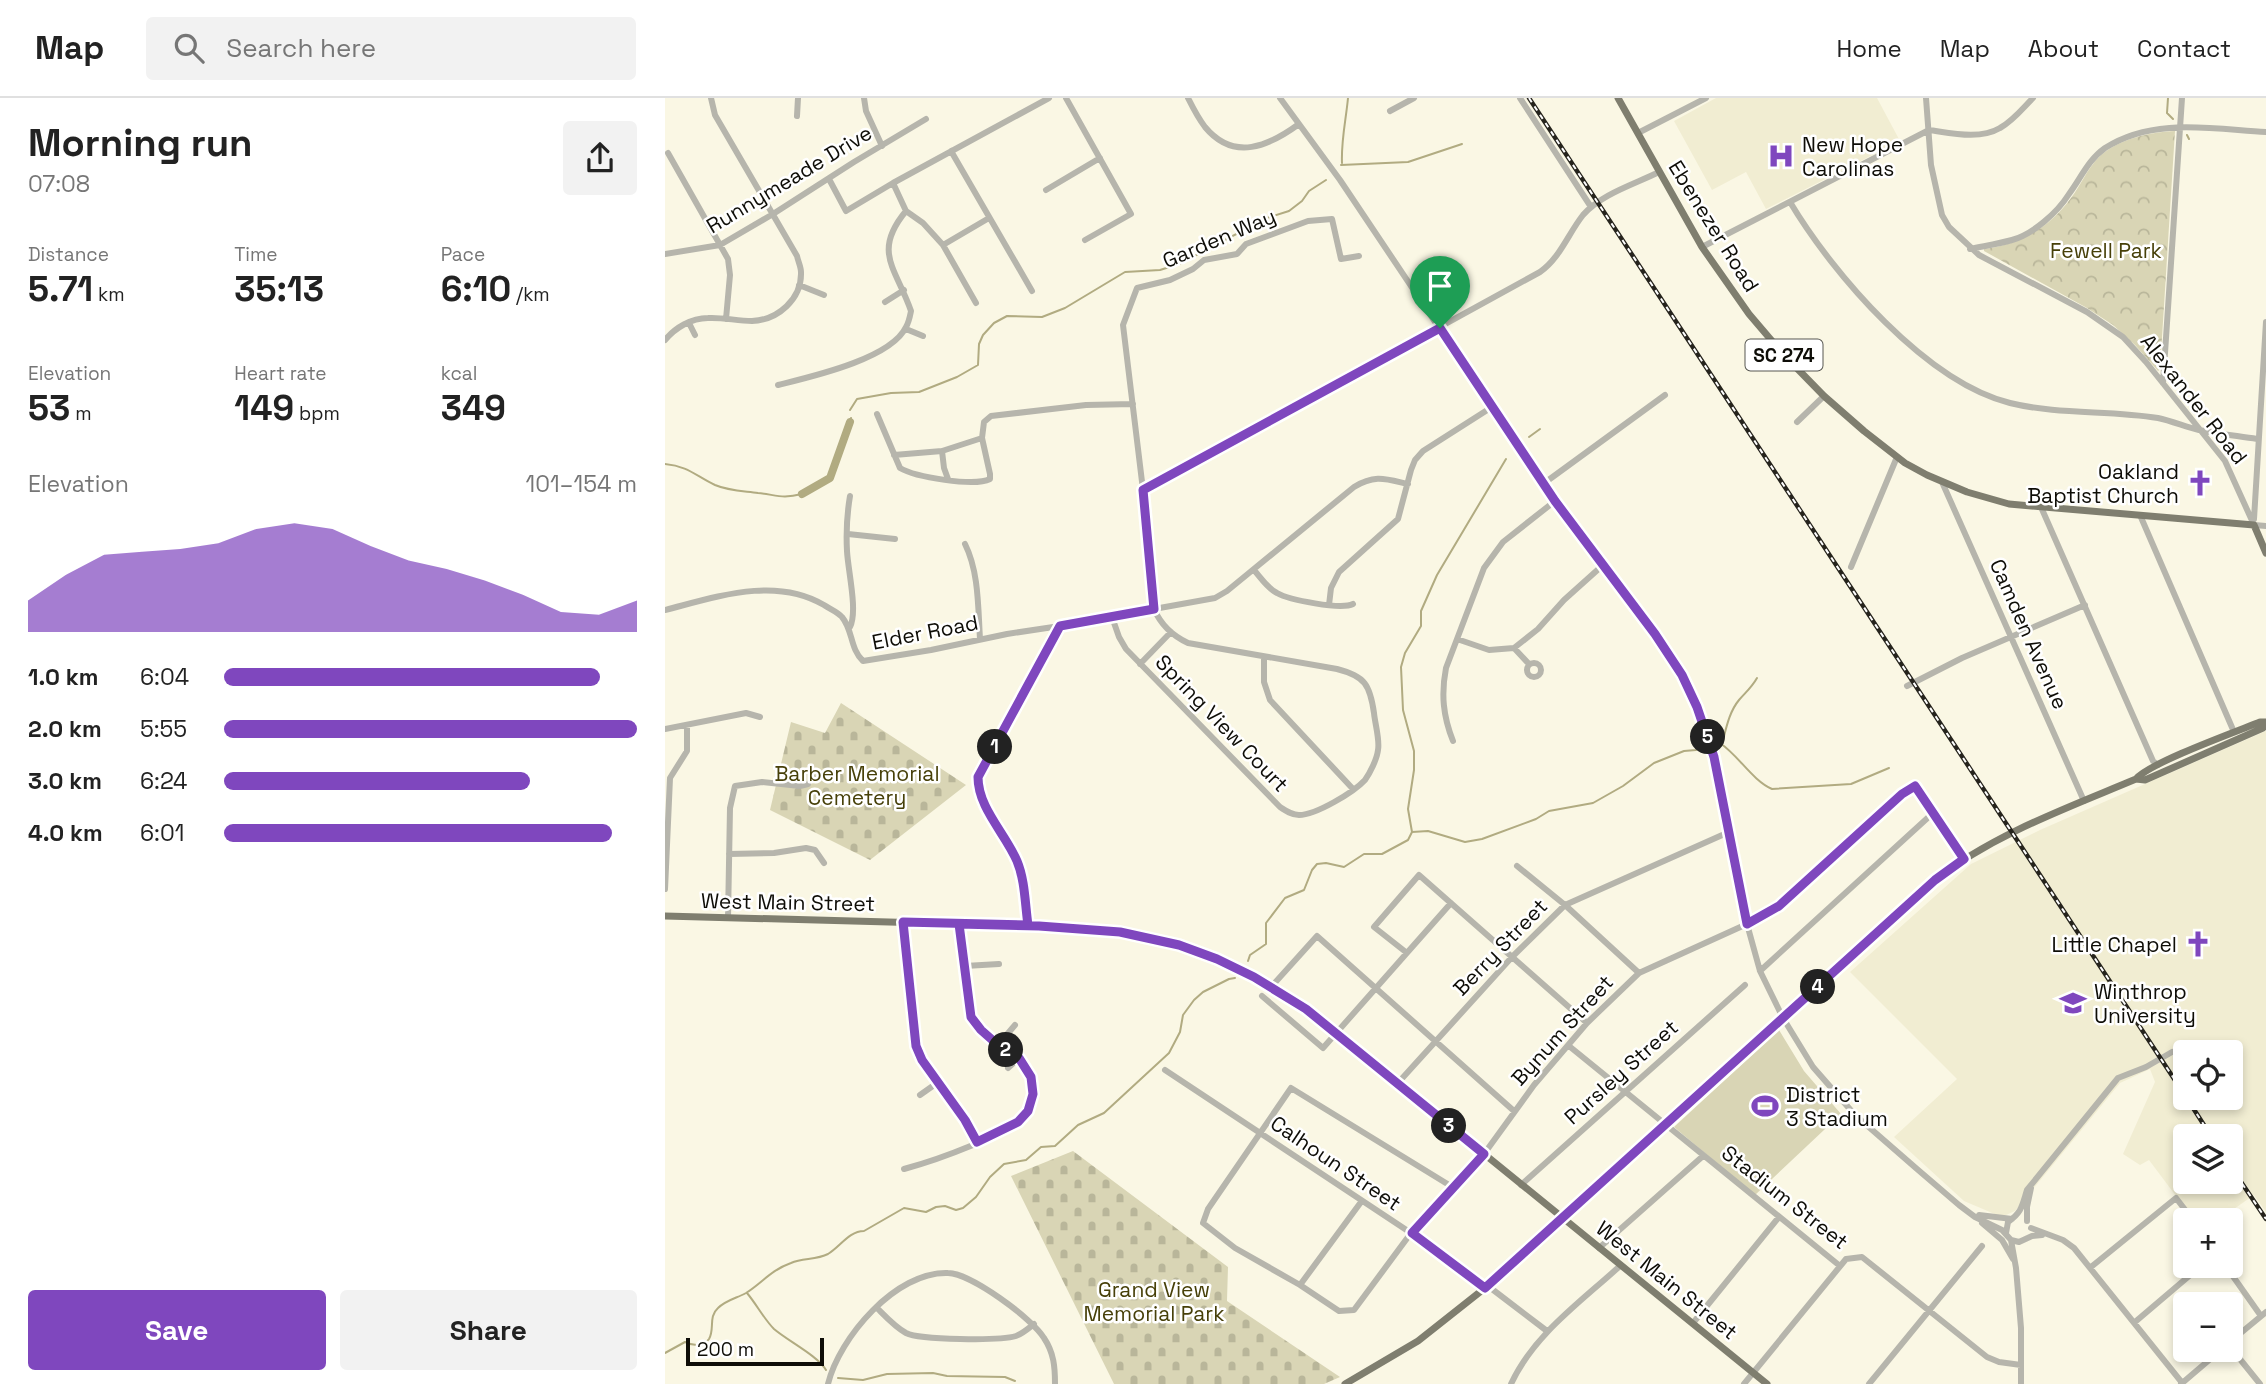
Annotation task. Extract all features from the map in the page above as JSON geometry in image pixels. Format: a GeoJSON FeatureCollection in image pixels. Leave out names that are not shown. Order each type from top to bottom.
{"type":"FeatureCollection","features":[{"type":"Feature","properties":{"kind":"main road","name":"Ebenezer Road"},"geometry":{"type":"LineString","coordinates":[[1618,98],[1702,247],[1732,292],[1759,327],[1824,396],[1897,457],[1927,475],[1988,499],[2041,507]]}},
{"type":"Feature","properties":{"kind":"main road","name":"SC 274"},"geometry":{"type":"LineString","coordinates":[[2041,507],[2254,525]]}},
{"type":"Feature","properties":{"kind":"main road"},"geometry":{"type":"LineString","coordinates":[[2254,525],[2266,553]]}},
{"type":"Feature","properties":{"kind":"main road"},"geometry":{"type":"LineString","coordinates":[[2136,779],[2141,772],[2234,732],[2260,722],[2266,723]]}},
{"type":"Feature","properties":{"kind":"main road"},"geometry":{"type":"LineString","coordinates":[[1345,1384],[1418,1341],[1487,1287],[1935,880],[1964,859],[2012,833],[2136,779],[2144,780],[2263,727],[2266,723]]}},
{"type":"Feature","properties":{"kind":"main road","name":"West Main Street"},"geometry":{"type":"LineString","coordinates":[[665,916],[1028,925],[1120,932],[1159,940],[1217,959],[1306,1009],[1767,1384]]}},
{"type":"Feature","properties":{"kind":"street"},"geometry":{"type":"LineString","coordinates":[[665,341],[679,327],[706,317],[754,321],[777,314],[788,306],[799,285],[801,272],[797,256],[715,115],[711,98]]}},
{"type":"Feature","properties":{"kind":"street"},"geometry":{"type":"LineString","coordinates":[[797,116],[798,98]]}},
{"type":"Feature","properties":{"kind":"street"},"geometry":{"type":"LineString","coordinates":[[864,98],[866,111],[882,145]]}},
{"type":"Feature","properties":{"kind":"street"},"geometry":{"type":"LineString","coordinates":[[829,180],[846,211],[1049,98]]}},
{"type":"Feature","properties":{"kind":"street"},"geometry":{"type":"LineString","coordinates":[[1066,98],[1131,214],[1085,240]]}},
{"type":"Feature","properties":{"kind":"street"},"geometry":{"type":"LineString","coordinates":[[1188,98],[1211,133],[1240,147],[1249,148],[1273,142],[1299,124]]}},
{"type":"Feature","properties":{"kind":"street"},"geometry":{"type":"LineString","coordinates":[[1280,98],[1340,180],[1543,484],[1663,645],[1690,691],[1711,746],[1747,924],[1761,971],[1783,1018],[1813,1067],[1840,1100],[1917,1170],[2005,1243],[2016,1267]]}},
{"type":"Feature","properties":{"kind":"street"},"geometry":{"type":"LineString","coordinates":[[1390,111],[1414,98]]}},
{"type":"Feature","properties":{"kind":"street"},"geometry":{"type":"LineString","coordinates":[[1520,98],[1591,207]]}},
{"type":"Feature","properties":{"kind":"street"},"geometry":{"type":"LineString","coordinates":[[1638,133],[1706,98]]}},
{"type":"Feature","properties":{"kind":"street","name":"Alexander Road"},"geometry":{"type":"LineString","coordinates":[[1926,98],[1931,165],[1943,215],[1949,227],[1970,249],[2099,319],[2123,337],[2225,461],[2254,525]]}},
{"type":"Feature","properties":{"kind":"street"},"geometry":{"type":"LineString","coordinates":[[1702,247],[1929,130],[1971,135],[1999,129],[2033,98]]}},
{"type":"Feature","properties":{"kind":"street"},"geometry":{"type":"LineString","coordinates":[[2163,383],[2182,98]]}},
{"type":"Feature","properties":{"kind":"street","name":"Runnymeade Drive"},"geometry":{"type":"LineString","coordinates":[[665,254],[720,245],[926,119]]}},
{"type":"Feature","properties":{"kind":"street"},"geometry":{"type":"LineString","coordinates":[[1970,249],[2011,241],[2034,229],[2068,197],[2093,158],[2106,148],[2152,129],[2180,127],[2266,132]]}},
{"type":"Feature","properties":{"kind":"street"},"geometry":{"type":"LineString","coordinates":[[951,151],[1032,291]]}},
{"type":"Feature","properties":{"kind":"street"},"geometry":{"type":"LineString","coordinates":[[668,153],[728,259],[730,275],[726,319]]}},
{"type":"Feature","properties":{"kind":"street"},"geometry":{"type":"LineString","coordinates":[[1046,190],[1100,159]]}},
{"type":"Feature","properties":{"kind":"street"},"geometry":{"type":"LineString","coordinates":[[1143,490],[1547,267],[1591,207],[1659,172]]}},
{"type":"Feature","properties":{"kind":"street"},"geometry":{"type":"LineString","coordinates":[[893,183],[906,211],[923,223],[943,245],[976,303]]}},
{"type":"Feature","properties":{"kind":"street"},"geometry":{"type":"LineString","coordinates":[[1790,202],[1818,245],[1862,298],[1924,356],[1962,384],[1992,398],[2028,407],[2159,418],[2198,429],[2257,439]]}},
{"type":"Feature","properties":{"kind":"street"},"geometry":{"type":"LineString","coordinates":[[778,385],[851,364],[881,351],[906,329],[911,311],[889,258],[888,247],[893,226],[906,211]]}},
{"type":"Feature","properties":{"kind":"street"},"geometry":{"type":"LineString","coordinates":[[943,245],[989,218]]}},
{"type":"Feature","properties":{"kind":"street","name":"Garden Way"},"geometry":{"type":"LineString","coordinates":[[1133,404],[1123,325],[1139,286],[1170,280],[1193,269],[1204,260],[1237,254],[1245,244],[1308,221],[1332,219],[1341,260],[1359,256]]}},
{"type":"Feature","properties":{"kind":"street"},"geometry":{"type":"LineString","coordinates":[[799,285],[824,295]]}},
{"type":"Feature","properties":{"kind":"street"},"geometry":{"type":"LineString","coordinates":[[885,302],[904,290]]}},
{"type":"Feature","properties":{"kind":"street"},"geometry":{"type":"LineString","coordinates":[[2266,322],[2254,525],[2266,526]]}},
{"type":"Feature","properties":{"kind":"street"},"geometry":{"type":"LineString","coordinates":[[689,323],[695,335]]}},
{"type":"Feature","properties":{"kind":"street"},"geometry":{"type":"LineString","coordinates":[[906,329],[923,336]]}},
{"type":"Feature","properties":{"kind":"street"},"geometry":{"type":"LineString","coordinates":[[1543,484],[1665,395]]}},
{"type":"Feature","properties":{"kind":"street"},"geometry":{"type":"LineString","coordinates":[[1797,422],[1824,396]]}},
{"type":"Feature","properties":{"kind":"street"},"geometry":{"type":"LineString","coordinates":[[877,414],[900,468],[926,477],[983,482],[990,479],[982,438],[984,422],[991,416],[1086,405],[1133,404],[1154,609]]}},
{"type":"Feature","properties":{"kind":"street"},"geometry":{"type":"LineString","coordinates":[[1329,605],[1334,579],[1339,572],[1398,519],[1415,460],[1423,451],[1492,407]]}},
{"type":"Feature","properties":{"kind":"street"},"geometry":{"type":"LineString","coordinates":[[894,455],[942,451],[982,438]]}},
{"type":"Feature","properties":{"kind":"street"},"geometry":{"type":"LineString","coordinates":[[942,451],[948,479]]}},
{"type":"Feature","properties":{"kind":"street"},"geometry":{"type":"LineString","coordinates":[[1851,567],[1897,457]]}},
{"type":"Feature","properties":{"kind":"street","name":"Elder Road"},"geometry":{"type":"LineString","coordinates":[[665,610],[744,592],[789,591],[818,602],[841,615],[850,627],[853,643],[863,661],[1215,598],[1367,478],[1408,484]]}},
{"type":"Feature","properties":{"kind":"street","name":"Camden Avenue"},"geometry":{"type":"LineString","coordinates":[[1942,482],[2084,801]]}},
{"type":"Feature","properties":{"kind":"street"},"geometry":{"type":"LineString","coordinates":[[850,496],[847,547],[853,611],[850,627]]}},
{"type":"Feature","properties":{"kind":"street"},"geometry":{"type":"LineString","coordinates":[[1453,741],[1444,712],[1446,668],[1477,582],[1493,554],[1519,528],[1555,501]]}},
{"type":"Feature","properties":{"kind":"street"},"geometry":{"type":"LineString","coordinates":[[2041,507],[2150,753],[2158,765]]}},
{"type":"Feature","properties":{"kind":"street"},"geometry":{"type":"LineString","coordinates":[[2140,516],[2234,732]]}},
{"type":"Feature","properties":{"kind":"street"},"geometry":{"type":"LineString","coordinates":[[848,534],[895,539]]}},
{"type":"Feature","properties":{"kind":"street"},"geometry":{"type":"LineString","coordinates":[[965,544],[971,556],[974,573],[980,639]]}},
{"type":"Feature","properties":{"kind":"street"},"geometry":{"type":"LineString","coordinates":[[1457,639],[1489,650],[1514,648],[1538,629],[1564,600],[1603,565]]}},
{"type":"Feature","properties":{"kind":"street"},"geometry":{"type":"LineString","coordinates":[[1254,569],[1278,595],[1329,605],[1347,607],[1353,604]]}},
{"type":"Feature","properties":{"kind":"street"},"geometry":{"type":"LineString","coordinates":[[1907,685],[1966,656],[2085,605]]}},
{"type":"Feature","properties":{"kind":"street","name":"Spring View Court"},"geometry":{"type":"LineString","coordinates":[[1112,617],[1126,649],[1287,812],[1296,815],[1309,814],[1353,789],[1365,779],[1379,749],[1368,687],[1362,678],[1352,673],[1188,643],[1158,619],[1154,609]]}},
{"type":"Feature","properties":{"kind":"street"},"geometry":{"type":"LineString","coordinates":[[1028,925],[1017,860],[979,794],[978,779],[1060,626]]}},
{"type":"Feature","properties":{"kind":"street"},"geometry":{"type":"LineString","coordinates":[[1140,664],[1171,632]]}},
{"type":"Feature","properties":{"kind":"street"},"geometry":{"type":"LineString","coordinates":[[1514,648],[1529,664]]}},
{"type":"Feature","properties":{"kind":"street"},"geometry":{"type":"LineString","coordinates":[[1264,657],[1266,692],[1270,700],[1353,789]]}},
{"type":"Feature","properties":{"kind":"street"},"geometry":{"type":"LineString","coordinates":[[665,729],[746,713],[759,717]]}},
{"type":"Feature","properties":{"kind":"street"},"geometry":{"type":"LineString","coordinates":[[665,890],[670,778],[687,751],[687,725]]}},
{"type":"Feature","properties":{"kind":"street"},"geometry":{"type":"LineString","coordinates":[[728,918],[730,808],[735,786],[762,782],[800,786],[808,784]]}},
{"type":"Feature","properties":{"kind":"street","name":"Bynum Street"},"geometry":{"type":"LineString","coordinates":[[1300,1285],[1339,1311],[1355,1310],[1412,1233],[1484,1154],[1534,1085],[1587,1023],[1639,973],[1747,924],[1779,906],[1902,794],[1915,786],[1933,813]]}},
{"type":"Feature","properties":{"kind":"street"},"geometry":{"type":"LineString","coordinates":[[1761,971],[1933,813],[1964,859]]}},
{"type":"Feature","properties":{"kind":"street","name":"Berry Street"},"geometry":{"type":"LineString","coordinates":[[1397,1084],[1512,957],[1565,905],[1729,832]]}},
{"type":"Feature","properties":{"kind":"street"},"geometry":{"type":"LineString","coordinates":[[729,854],[774,853],[806,848],[815,850],[824,863]]}},
{"type":"Feature","properties":{"kind":"street"},"geometry":{"type":"LineString","coordinates":[[1517,866],[1565,905],[1639,973]]}},
{"type":"Feature","properties":{"kind":"street"},"geometry":{"type":"LineString","coordinates":[[1408,953],[1374,927],[1419,874],[1587,1023]]}},
{"type":"Feature","properties":{"kind":"street"},"geometry":{"type":"LineString","coordinates":[[1262,996],[1322,1048],[1451,903]]}},
{"type":"Feature","properties":{"kind":"street"},"geometry":{"type":"LineString","coordinates":[[903,922],[915,1041],[922,1060],[965,1120],[977,1142]]}},
{"type":"Feature","properties":{"kind":"street"},"geometry":{"type":"LineString","coordinates":[[904,1168],[929,1162],[1018,1122],[1028,1111],[1033,1094],[1031,1077],[1019,1058],[998,1045],[971,1017],[959,924]]}},
{"type":"Feature","properties":{"kind":"street"},"geometry":{"type":"LineString","coordinates":[[1271,987],[1317,936],[1514,1111]]}},
{"type":"Feature","properties":{"kind":"street"},"geometry":{"type":"LineString","coordinates":[[965,966],[999,964]]}},
{"type":"Feature","properties":{"kind":"street","name":"Pursley Street"},"geometry":{"type":"LineString","coordinates":[[1521,1185],[1745,985]]}},
{"type":"Feature","properties":{"kind":"street"},"geometry":{"type":"LineString","coordinates":[[998,1045],[1016,1025]]}},
{"type":"Feature","properties":{"kind":"street","name":"Stadium Street"},"geometry":{"type":"LineString","coordinates":[[1569,1046],[1840,1266],[1846,1259],[1862,1257],[1987,1357],[1999,1362],[2021,1365]]}},
{"type":"Feature","properties":{"kind":"street"},"geometry":{"type":"LineString","coordinates":[[2006,1233],[2006,1225],[2021,1210],[2027,1190],[2118,1078],[2172,1052]]}},
{"type":"Feature","properties":{"kind":"street"},"geometry":{"type":"LineString","coordinates":[[1008,1068],[1019,1058]]}},
{"type":"Feature","properties":{"kind":"street","name":"Calhoun Street"},"geometry":{"type":"LineString","coordinates":[[1165,1070],[1361,1202],[1412,1233],[1547,1331]]}},
{"type":"Feature","properties":{"kind":"street"},"geometry":{"type":"LineString","coordinates":[[920,1095],[937,1083]]}},
{"type":"Feature","properties":{"kind":"street"},"geometry":{"type":"LineString","coordinates":[[1361,1202],[1300,1285],[1235,1248],[1203,1223],[1208,1209],[1291,1088],[1454,1188]]}},
{"type":"Feature","properties":{"kind":"street"},"geometry":{"type":"LineString","coordinates":[[1599,1248],[1703,1156]]}},
{"type":"Feature","properties":{"kind":"street"},"geometry":{"type":"LineString","coordinates":[[2031,1187],[2027,1207],[2027,1220],[2031,1228],[2074,1248],[2182,1384],[2207,1362]]}},
{"type":"Feature","properties":{"kind":"street"},"geometry":{"type":"LineString","coordinates":[[2091,1267],[2176,1198],[2184,1208]]}},
{"type":"Feature","properties":{"kind":"street"},"geometry":{"type":"LineString","coordinates":[[1972,1214],[2027,1220]]}},
{"type":"Feature","properties":{"kind":"street"},"geometry":{"type":"LineString","coordinates":[[1972,1214],[2006,1233],[2011,1240],[2021,1328],[2021,1384]]}},
{"type":"Feature","properties":{"kind":"street"},"geometry":{"type":"LineString","coordinates":[[1693,1323],[1779,1217]]}},
{"type":"Feature","properties":{"kind":"street"},"geometry":{"type":"LineString","coordinates":[[2016,1267],[2019,1249],[2031,1228]]}},
{"type":"Feature","properties":{"kind":"street"},"geometry":{"type":"LineString","coordinates":[[2011,1240],[2036,1235],[2052,1236]]}},
{"type":"Feature","properties":{"kind":"street"},"geometry":{"type":"LineString","coordinates":[[1869,1384],[1982,1246]]}},
{"type":"Feature","properties":{"kind":"street"},"geometry":{"type":"LineString","coordinates":[[1511,1384],[1547,1331],[1621,1265]]}},
{"type":"Feature","properties":{"kind":"street"},"geometry":{"type":"LineString","coordinates":[[1744,1384],[1840,1266]]}},
{"type":"Feature","properties":{"kind":"street"},"geometry":{"type":"LineString","coordinates":[[828,1384],[844,1347],[877,1308],[901,1287],[915,1280],[950,1272],[979,1283],[1034,1324],[1051,1351],[1055,1366],[1055,1384]]}},
{"type":"Feature","properties":{"kind":"street"},"geometry":{"type":"LineString","coordinates":[[2135,1322],[2187,1278]]}},
{"type":"Feature","properties":{"kind":"street"},"geometry":{"type":"LineString","coordinates":[[2235,1278],[2264,1314],[2243,1331]]}},
{"type":"Feature","properties":{"kind":"street"},"geometry":{"type":"LineString","coordinates":[[877,1308],[907,1334],[922,1337],[1003,1338],[1018,1336],[1034,1324]]}},
{"type":"Feature","properties":{"kind":"street"},"geometry":{"type":"LineString","coordinates":[[2242,1362],[2260,1384]]}},
{"type":"Feature","properties":{"kind":"shaded area","name":"New Hope Carolinas"},"geometry":{"type":"Polygon","coordinates":[[[1716,98],[1877,98],[1900,141],[1766,209],[1746,172],[1712,190],[1674,121],[1716,98]]]}},
{"type":"Feature","properties":{"kind":"shaded area","name":"Winthrop University"},"geometry":{"type":"Polygon","coordinates":[[[2266,731],[2266,1212],[2254,1195],[2235,1208],[2185,1208],[2174,1194],[2243,1194],[2243,1124],[2173,1124],[2173,1192],[2149,1160],[2140,1165],[2123,1154],[2155,1082],[2150,1069],[2120,1083],[2015,1211],[2006,1215],[1997,1215],[1964,1201],[1894,1137],[1957,1079],[1850,972],[1971,864],[2040,830],[2266,731]]]}},
{"type":"Feature","properties":{"kind":"green space","name":"Fewell Park"},"geometry":{"type":"Polygon","coordinates":[[[2175,131],[2158,371],[2113,325],[1984,249],[2022,239],[2044,226],[2075,193],[2099,157],[2115,145],[2155,133],[2175,131]]]}},
{"type":"Feature","properties":{"kind":"green space","name":"Barber Memorial Cemetery"},"geometry":{"type":"Polygon","coordinates":[[[841,703],[966,785],[870,860],[770,810],[791,722],[825,733],[841,703]]]}},
{"type":"Feature","properties":{"kind":"green space","name":"District 3 Stadium"},"geometry":{"type":"Polygon","coordinates":[[[1779,1030],[1804,1071],[1841,1114],[1755,1195],[1674,1127],[1779,1030]]]}},
{"type":"Feature","properties":{"kind":"green space","name":"Grand View Memorial Park"},"geometry":{"type":"Polygon","coordinates":[[[1073,1151],[1228,1267],[1227,1301],[1340,1377],[1324,1384],[1114,1384],[1011,1176],[1073,1151]]]}},
{"type":"Feature","properties":{"kind":"waterway"},"geometry":{"type":"LineString","coordinates":[[1342,163],[1348,98]]}},
{"type":"Feature","properties":{"kind":"waterway"},"geometry":{"type":"LineString","coordinates":[[2168,98],[2167,113],[2173,119]]}},
{"type":"Feature","properties":{"kind":"waterway"},"geometry":{"type":"LineString","coordinates":[[2187,135],[2189,139]]}},
{"type":"Feature","properties":{"kind":"waterway"},"geometry":{"type":"LineString","coordinates":[[1341,165],[1408,162],[1462,144]]}},
{"type":"Feature","properties":{"kind":"waterway"},"geometry":{"type":"LineString","coordinates":[[850,410],[857,399],[891,393],[919,392],[957,377],[978,365],[979,344],[983,335],[994,323],[1007,316],[1042,317],[1065,308],[1125,272],[1160,270],[1179,264],[1267,218],[1289,211],[1302,201],[1309,191],[1326,180]]}},
{"type":"Feature","properties":{"kind":"waterway"},"geometry":{"type":"LineString","coordinates":[[850,422],[851,418]]}},
{"type":"Feature","properties":{"kind":"waterway"},"geometry":{"type":"LineString","coordinates":[[802,494],[830,478],[850,422]]}},
{"type":"Feature","properties":{"kind":"waterway"},"geometry":{"type":"LineString","coordinates":[[1529,437],[1540,429]]}},
{"type":"Feature","properties":{"kind":"waterway"},"geometry":{"type":"LineString","coordinates":[[1248,961],[1250,955],[1266,944],[1266,923],[1285,898],[1304,890],[1317,864],[1344,867],[1364,854],[1382,854],[1408,840],[1412,832],[1408,809],[1414,751],[1403,710],[1401,667],[1405,653],[1421,626],[1421,611],[1437,575],[1506,459]]}},
{"type":"Feature","properties":{"kind":"waterway"},"geometry":{"type":"LineString","coordinates":[[665,464],[686,469],[726,488],[780,496],[802,494]]}},
{"type":"Feature","properties":{"kind":"waterway"},"geometry":{"type":"LineString","coordinates":[[1722,744],[1733,710],[1757,678]]}},
{"type":"Feature","properties":{"kind":"waterway"},"geometry":{"type":"LineString","coordinates":[[1720,743],[1758,780],[1772,789],[1851,784],[1889,768]]}},
{"type":"Feature","properties":{"kind":"waterway"},"geometry":{"type":"LineString","coordinates":[[1412,832],[1428,831],[1465,842],[1482,839],[1536,819],[1549,811],[1593,803],[1623,786],[1654,763],[1684,751],[1696,750],[1700,746]]}},
{"type":"Feature","properties":{"kind":"waterway"},"geometry":{"type":"LineString","coordinates":[[665,1353],[685,1342],[698,1345],[707,1342],[711,1335],[713,1315],[718,1308],[746,1293],[784,1266],[828,1254],[849,1236],[864,1231],[904,1208],[926,1212],[945,1206],[956,1210],[963,1208],[1004,1164],[1026,1160],[1041,1147],[1055,1146],[1078,1125],[1104,1113],[1169,1053],[1180,1032],[1183,1015],[1194,1000],[1203,992],[1235,978]]}},
{"type":"Feature","properties":{"kind":"waterway"},"geometry":{"type":"LineString","coordinates":[[747,1293],[774,1329],[810,1354],[826,1370]]}},
{"type":"Feature","properties":{"kind":"waterway"},"geometry":{"type":"LineString","coordinates":[[838,1378],[863,1380],[887,1374],[933,1373],[947,1376],[1005,1377],[1015,1381]]}},
{"type":"Feature","properties":{"kind":"railway"},"geometry":{"type":"LineString","coordinates":[[1529,98],[2173,1077]]}},
{"type":"Feature","properties":{"kind":"railway"},"geometry":{"type":"LineString","coordinates":[[2194,1110],[2203,1124]]}},
{"type":"Feature","properties":{"kind":"railway"},"geometry":{"type":"LineString","coordinates":[[2243,1185],[2266,1219]]}},
{"type":"Feature","properties":{"kind":"place","name":"New Hope Carolinas"},"geometry":{"type":"Point","coordinates":[1781,156]}},
{"type":"Feature","properties":{"kind":"place","name":"Oakland Baptist Church"},"geometry":{"type":"Point","coordinates":[2200,483]}},
{"type":"Feature","properties":{"kind":"place","name":"Little Chapel"},"geometry":{"type":"Point","coordinates":[2198,944]}},
{"type":"Feature","properties":{"kind":"place","name":"Winthrop University"},"geometry":{"type":"Point","coordinates":[2073,1003]}},
{"type":"Feature","properties":{"kind":"place","name":"District 3 Stadium"},"geometry":{"type":"Point","coordinates":[1765,1106]}},
{"type":"Feature","properties":{"kind":"route"},"geometry":{"type":"LineString","coordinates":[[1440,328],[1555,501],[1655,634],[1682,675],[1697,707],[1714,757],[1747,924],[1779,906],[1902,794],[1915,786],[1964,859],[1935,880],[1485,1288],[1412,1233],[1484,1154],[1290,998],[1236,968],[1179,945],[1098,929],[959,924],[971,1017],[998,1045],[1019,1058],[1031,1077],[1033,1094],[1028,1111],[1018,1122],[977,1142],[954,1103],[918,1054],[910,1004],[903,922],[1028,925],[1017,860],[979,794],[978,777],[1060,626],[1154,609],[1143,490],[1440,328]]}}]}
